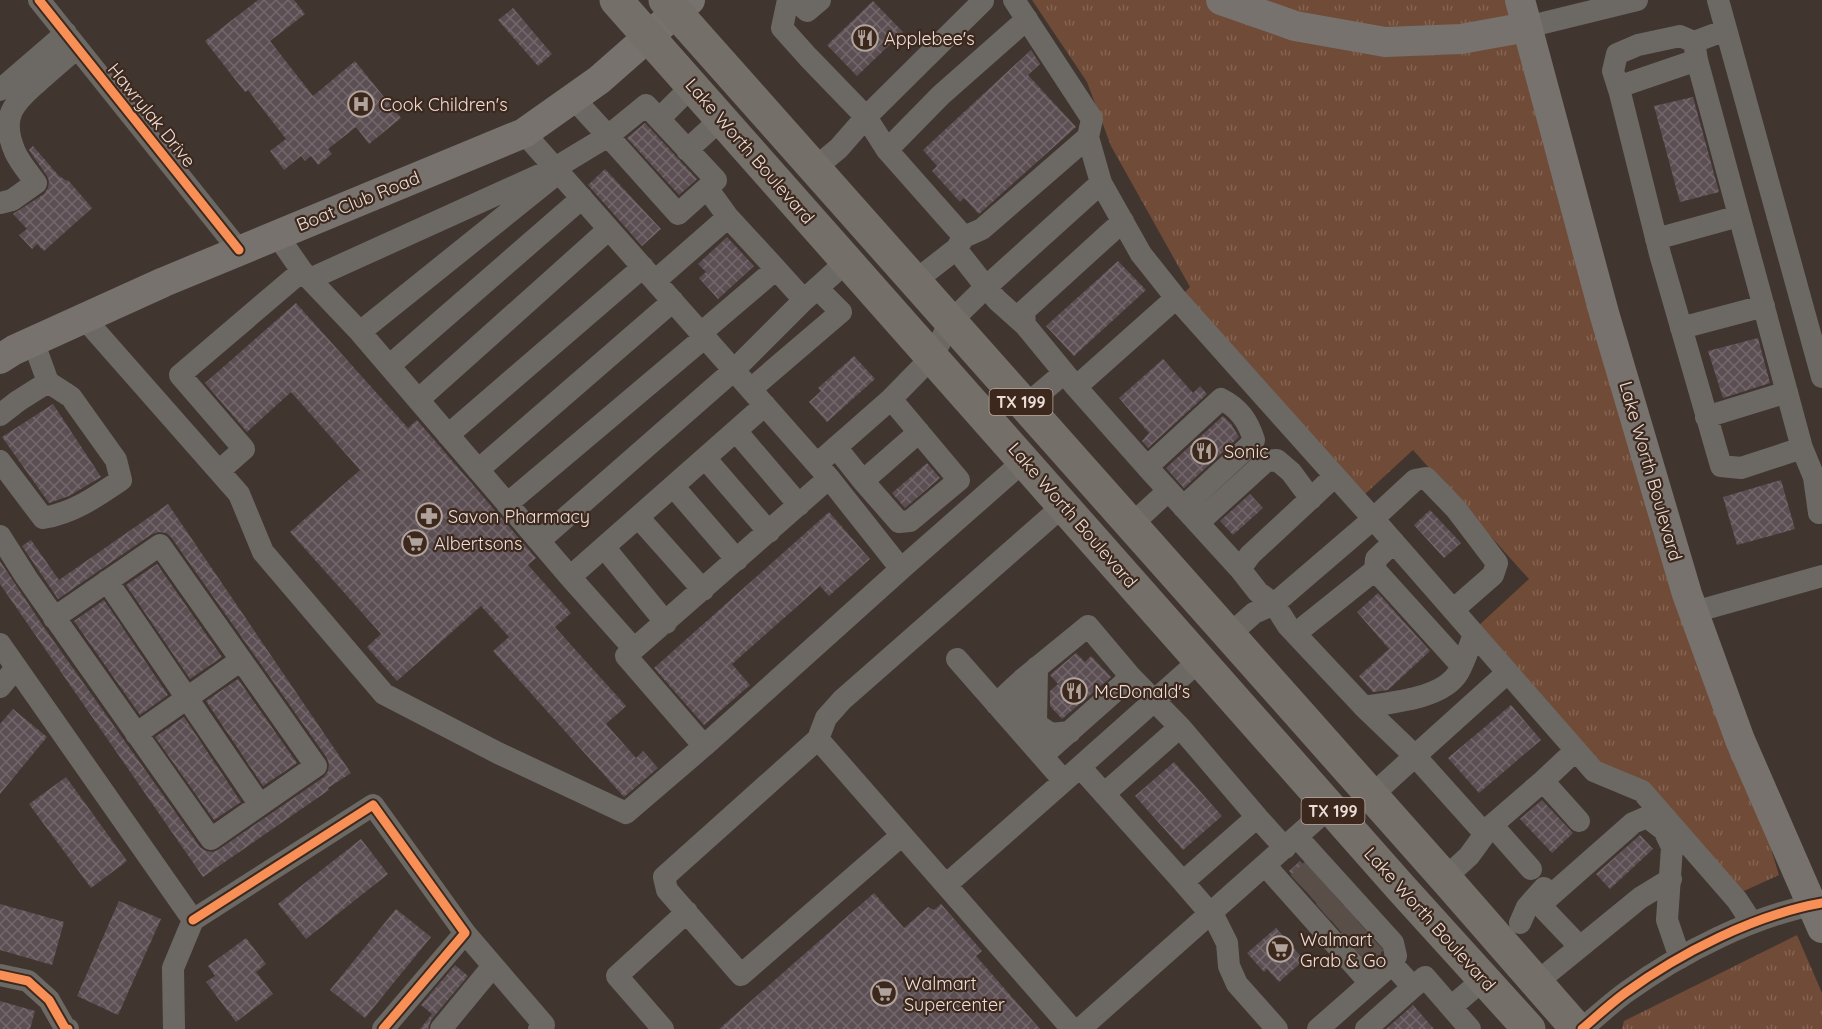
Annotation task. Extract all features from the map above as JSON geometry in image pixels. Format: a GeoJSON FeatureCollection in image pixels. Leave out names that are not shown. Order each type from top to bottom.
{"type":"FeatureCollection","features":[{"type":"Feature","properties":{"kind":"highway","name":"Lake Worth Boulevard"},"geometry":{"type":"LineString","coordinates":[[616,0],[1529,1029]]}},
{"type":"Feature","properties":{"kind":"highway","name":"Lake Worth Boulevard"},"geometry":{"type":"LineString","coordinates":[[677,4],[814,169],[1371,796],[1445,878],[1510,932],[1537,982],[1577,1029]]}},
{"type":"Feature","properties":{"kind":"highway"},"geometry":{"type":"LineString","coordinates":[[1167,622],[1202,637],[1214,639],[1229,635]]}},
{"type":"Feature","properties":{"kind":"highway"},"geometry":{"type":"LineString","coordinates":[[1200,660],[1210,654],[1219,654],[1253,662]]}},
{"type":"Feature","properties":{"kind":"main road"},"geometry":{"type":"LineString","coordinates":[[1221,0],[1295,26],[1385,42],[1461,39],[1524,13]]}},
{"type":"Feature","properties":{"kind":"main road","name":"Boat Club Road"},"geometry":{"type":"LineString","coordinates":[[0,359],[14,350],[84,318],[240,250],[524,133],[599,80],[648,37],[677,4]]}},
{"type":"Feature","properties":{"kind":"main road","name":"Lake Worth Boulevard"},"geometry":{"type":"LineString","coordinates":[[1524,13],[1604,313],[1694,612],[1740,740],[1818,912]]}},
{"type":"Feature","properties":{"kind":"street","name":"Hawrylak Drive"},"geometry":{"type":"LineString","coordinates":[[39,0],[240,250]]}},
{"type":"Feature","properties":{"kind":"street"},"geometry":{"type":"LineString","coordinates":[[788,0],[782,28],[866,117],[887,150],[960,243],[986,287],[997,300],[1025,325],[1070,380],[1258,592],[1297,626],[1365,707],[1531,869]]}},
{"type":"Feature","properties":{"kind":"street"},"geometry":{"type":"LineString","coordinates":[[795,0],[807,11],[820,0]]}},
{"type":"Feature","properties":{"kind":"street"},"geometry":{"type":"LineString","coordinates":[[814,169],[839,148],[866,117],[983,0]]}},
{"type":"Feature","properties":{"kind":"street"},"geometry":{"type":"LineString","coordinates":[[1014,0],[1092,119],[1088,137],[1101,183],[1141,254],[1176,298],[1594,771],[1642,791],[1737,900],[1752,924]]}},
{"type":"Feature","properties":{"kind":"street"},"geometry":{"type":"LineString","coordinates":[[1524,13],[1637,0]]}},
{"type":"Feature","properties":{"kind":"street"},"geometry":{"type":"LineString","coordinates":[[1718,0],[1822,377]]}},
{"type":"Feature","properties":{"kind":"street"},"geometry":{"type":"LineString","coordinates":[[887,150],[941,95],[1027,19]]}},
{"type":"Feature","properties":{"kind":"street"},"geometry":{"type":"LineString","coordinates":[[1618,87],[1695,51],[1726,30]]}},
{"type":"Feature","properties":{"kind":"street"},"geometry":{"type":"LineString","coordinates":[[1802,448],[1741,468],[1721,466],[1656,239],[1613,71],[1617,54],[1638,45],[1680,36],[1695,51],[1802,448],[1814,477],[1819,513],[1822,512]]}},
{"type":"Feature","properties":{"kind":"street"},"geometry":{"type":"LineString","coordinates":[[0,90],[71,40]]}},
{"type":"Feature","properties":{"kind":"street"},"geometry":{"type":"LineString","coordinates":[[0,203],[12,200],[36,183],[13,146],[9,130],[11,110],[18,98],[71,40]]}},
{"type":"Feature","properties":{"kind":"street"},"geometry":{"type":"LineString","coordinates":[[659,119],[692,86]]}},
{"type":"Feature","properties":{"kind":"street"},"geometry":{"type":"LineString","coordinates":[[360,332],[557,170],[608,136],[646,105],[716,180],[678,214],[608,136],[574,99]]}},
{"type":"Feature","properties":{"kind":"street"},"geometry":{"type":"LineString","coordinates":[[687,150],[721,119]]}},
{"type":"Feature","properties":{"kind":"street"},"geometry":{"type":"LineString","coordinates":[[524,133],[823,471],[901,569]]}},
{"type":"Feature","properties":{"kind":"street"},"geometry":{"type":"LineString","coordinates":[[915,281],[960,243],[982,230],[1088,137]]}},
{"type":"Feature","properties":{"kind":"street"},"geometry":{"type":"LineString","coordinates":[[219,471],[244,449],[180,375],[306,275],[557,170]]}},
{"type":"Feature","properties":{"kind":"street"},"geometry":{"type":"LineString","coordinates":[[704,746],[626,656],[799,505],[823,471],[836,447],[891,399],[933,356],[950,322],[1101,183]]}},
{"type":"Feature","properties":{"kind":"street"},"geometry":{"type":"LineString","coordinates":[[570,578],[736,431],[758,397],[840,312],[810,294],[776,268],[728,217],[707,188]]}},
{"type":"Feature","properties":{"kind":"street"},"geometry":{"type":"LineString","coordinates":[[389,366],[582,198]]}},
{"type":"Feature","properties":{"kind":"street"},"geometry":{"type":"LineString","coordinates":[[1656,239],[1739,216]]}},
{"type":"Feature","properties":{"kind":"street"},"geometry":{"type":"LineString","coordinates":[[448,435],[649,274],[728,217]]}},
{"type":"Feature","properties":{"kind":"street"},"geometry":{"type":"LineString","coordinates":[[1025,325],[1024,311],[1123,221]]}},
{"type":"Feature","properties":{"kind":"street"},"geometry":{"type":"LineString","coordinates":[[418,400],[609,229]]}},
{"type":"Feature","properties":{"kind":"street"},"geometry":{"type":"LineString","coordinates":[[277,235],[306,275],[360,332],[570,578],[634,649]]}},
{"type":"Feature","properties":{"kind":"street"},"geometry":{"type":"LineString","coordinates":[[539,541],[734,370],[810,294],[847,261]]}},
{"type":"Feature","properties":{"kind":"street"},"geometry":{"type":"LineString","coordinates":[[507,504],[703,335],[776,268]]}},
{"type":"Feature","properties":{"kind":"street"},"geometry":{"type":"LineString","coordinates":[[1025,406],[1070,380],[1176,298]]}},
{"type":"Feature","properties":{"kind":"street"},"geometry":{"type":"LineString","coordinates":[[478,470],[673,301]]}},
{"type":"Feature","properties":{"kind":"street"},"geometry":{"type":"LineString","coordinates":[[1681,328],[1764,306]]}},
{"type":"Feature","properties":{"kind":"street"},"geometry":{"type":"LineString","coordinates":[[84,318],[239,494],[263,552],[384,693],[498,753],[626,813],[1025,460]]}},
{"type":"Feature","properties":{"kind":"street"},"geometry":{"type":"LineString","coordinates":[[0,461],[43,518],[59,515],[87,503],[121,480],[116,460],[71,397],[48,382],[33,342]]}},
{"type":"Feature","properties":{"kind":"street"},"geometry":{"type":"LineString","coordinates":[[1146,466],[1245,377]]}},
{"type":"Feature","properties":{"kind":"street"},"geometry":{"type":"LineString","coordinates":[[0,415],[48,382]]}},
{"type":"Feature","properties":{"kind":"street"},"geometry":{"type":"LineString","coordinates":[[1706,417],[1787,393]]}},
{"type":"Feature","properties":{"kind":"street"},"geometry":{"type":"LineString","coordinates":[[891,399],[958,480],[981,499]]}},
{"type":"Feature","properties":{"kind":"street"},"geometry":{"type":"LineString","coordinates":[[1183,507],[1254,440],[1249,425],[1234,406],[1221,399]]}},
{"type":"Feature","properties":{"kind":"street"},"geometry":{"type":"LineString","coordinates":[[736,431],[799,505]]}},
{"type":"Feature","properties":{"kind":"street"},"geometry":{"type":"LineString","coordinates":[[863,481],[918,432]]}},
{"type":"Feature","properties":{"kind":"street"},"geometry":{"type":"LineString","coordinates":[[836,447],[899,522],[910,521],[958,480]]}},
{"type":"Feature","properties":{"kind":"street"},"geometry":{"type":"LineString","coordinates":[[705,458],[769,532]]}},
{"type":"Feature","properties":{"kind":"street"},"geometry":{"type":"LineString","coordinates":[[1131,525],[1183,507],[1266,461],[1277,460],[1291,472],[1311,499]]}},
{"type":"Feature","properties":{"kind":"street"},"geometry":{"type":"LineString","coordinates":[[1240,569],[1250,555],[1335,476]]}},
{"type":"Feature","properties":{"kind":"street"},"geometry":{"type":"LineString","coordinates":[[1229,635],[1254,613],[1274,604],[1415,480],[1426,478],[1456,509],[1497,563],[1493,575],[1453,610]]}},
{"type":"Feature","properties":{"kind":"street"},"geometry":{"type":"LineString","coordinates":[[673,486],[737,560]]}},
{"type":"Feature","properties":{"kind":"street"},"geometry":{"type":"LineString","coordinates":[[902,835],[741,975],[667,890],[664,877],[818,739],[826,718],[842,700],[1064,506]]}},
{"type":"Feature","properties":{"kind":"street"},"geometry":{"type":"LineString","coordinates":[[638,517],[703,590]]}},
{"type":"Feature","properties":{"kind":"street"},"geometry":{"type":"LineString","coordinates":[[0,536],[54,618],[211,839],[315,766],[160,545],[54,618]]}},
{"type":"Feature","properties":{"kind":"street"},"geometry":{"type":"LineString","coordinates":[[1394,542],[1376,559],[1375,570],[1461,665]]}},
{"type":"Feature","properties":{"kind":"street"},"geometry":{"type":"LineString","coordinates":[[604,547],[666,623]]}},
{"type":"Feature","properties":{"kind":"street"},"geometry":{"type":"LineString","coordinates":[[1297,626],[1375,570]]}},
{"type":"Feature","properties":{"kind":"street"},"geometry":{"type":"LineString","coordinates":[[1694,612],[1822,576]]}},
{"type":"Feature","properties":{"kind":"street"},"geometry":{"type":"LineString","coordinates":[[107,581],[260,805]]}},
{"type":"Feature","properties":{"kind":"street"},"geometry":{"type":"LineString","coordinates":[[1297,626],[1323,626],[1334,622]]}},
{"type":"Feature","properties":{"kind":"street"},"geometry":{"type":"LineString","coordinates":[[996,704],[1088,626],[1131,677],[1180,727],[1257,817],[1291,842],[1337,913],[1370,983]]}},
{"type":"Feature","properties":{"kind":"street"},"geometry":{"type":"LineString","coordinates":[[1365,707],[1439,691],[1457,675],[1474,634]]}},
{"type":"Feature","properties":{"kind":"street"},"geometry":{"type":"LineString","coordinates":[[0,644],[193,920]]}},
{"type":"Feature","properties":{"kind":"street"},"geometry":{"type":"LineString","coordinates":[[957,659],[1042,756],[1104,794],[1210,913],[1227,943],[1229,966],[1237,984],[1277,1029]]}},
{"type":"Feature","properties":{"kind":"street"},"geometry":{"type":"LineString","coordinates":[[136,734],[241,660]]}},
{"type":"Feature","properties":{"kind":"street"},"geometry":{"type":"LineString","coordinates":[[946,885],[1200,660]]}},
{"type":"Feature","properties":{"kind":"street"},"geometry":{"type":"LineString","coordinates":[[0,687],[16,668]]}},
{"type":"Feature","properties":{"kind":"street"},"geometry":{"type":"LineString","coordinates":[[1030,673],[1036,724],[1061,733]]}},
{"type":"Feature","properties":{"kind":"street"},"geometry":{"type":"LineString","coordinates":[[1371,796],[1508,673]]}},
{"type":"Feature","properties":{"kind":"street"},"geometry":{"type":"LineString","coordinates":[[1042,756],[1061,733],[1131,677]]}},
{"type":"Feature","properties":{"kind":"street"},"geometry":{"type":"LineString","coordinates":[[1104,794],[1180,727]]}},
{"type":"Feature","properties":{"kind":"street"},"geometry":{"type":"LineString","coordinates":[[818,739],[1072,1029]]}},
{"type":"Feature","properties":{"kind":"street"},"geometry":{"type":"LineString","coordinates":[[1445,878],[1468,856],[1489,829],[1576,750]]}},
{"type":"Feature","properties":{"kind":"street"},"geometry":{"type":"LineString","coordinates":[[1543,781],[1579,821]]}},
{"type":"Feature","properties":{"kind":"street"},"geometry":{"type":"LineString","coordinates":[[1510,932],[1527,907],[1544,888],[1632,810],[1652,802]]}},
{"type":"Feature","properties":{"kind":"street"},"geometry":{"type":"LineString","coordinates":[[178,1029],[173,968],[193,920],[372,805],[465,933],[544,1024],[539,1029]]}},
{"type":"Feature","properties":{"kind":"street"},"geometry":{"type":"LineString","coordinates":[[1080,1029],[1330,807]]}},
{"type":"Feature","properties":{"kind":"street"},"geometry":{"type":"LineString","coordinates":[[1183,882],[1257,817]]}},
{"type":"Feature","properties":{"kind":"street"},"geometry":{"type":"LineString","coordinates":[[1510,932],[1633,823],[1647,817],[1664,830],[1672,847],[1667,920],[1680,958]]}},
{"type":"Feature","properties":{"kind":"street"},"geometry":{"type":"LineString","coordinates":[[1265,865],[1337,913],[1393,944],[1396,956],[1392,964],[1318,1029]]}},
{"type":"Feature","properties":{"kind":"street"},"geometry":{"type":"LineString","coordinates":[[1537,982],[1640,898],[1671,879]]}},
{"type":"Feature","properties":{"kind":"street"},"geometry":{"type":"LineString","coordinates":[[1540,905],[1580,947]]}},
{"type":"Feature","properties":{"kind":"street"},"geometry":{"type":"LineString","coordinates":[[663,1029],[617,976],[687,912]]}},
{"type":"Feature","properties":{"kind":"street"},"geometry":{"type":"LineString","coordinates":[[1582,1029],[1623,995],[1680,958],[1752,924],[1818,912]]}},
{"type":"Feature","properties":{"kind":"street"},"geometry":{"type":"LineString","coordinates":[[383,1029],[465,933]]}},
{"type":"Feature","properties":{"kind":"street"},"geometry":{"type":"LineString","coordinates":[[1392,964],[1413,987]]}},
{"type":"Feature","properties":{"kind":"street"},"geometry":{"type":"LineString","coordinates":[[441,1029],[493,966]]}},
{"type":"Feature","properties":{"kind":"street"},"geometry":{"type":"LineString","coordinates":[[0,975],[28,981],[49,1000],[65,1028],[68,1029]]}},
{"type":"Feature","properties":{"kind":"street"},"geometry":{"type":"LineString","coordinates":[[1366,1029],[1425,977],[1470,1029]]}},
{"type":"Feature","properties":{"kind":"street"},"geometry":{"type":"LineString","coordinates":[[1451,1006],[1484,979]]}},
{"type":"Feature","properties":{"kind":"green space"},"geometry":{"type":"Polygon","coordinates":[[[1032,0],[1512,0],[1779,875],[1744,891],[1600,764],[1477,627],[1529,579],[1413,450],[1364,495],[1184,293],[1190,287],[1111,146],[1087,82],[1032,0]]]}},
{"type":"Feature","properties":{"kind":"green space"},"geometry":{"type":"Polygon","coordinates":[[[1797,935],[1822,993],[1822,1029],[1622,1029],[1624,1021],[1797,935]]]}},
{"type":"Feature","properties":{"kind":"building"},"geometry":{"type":"Polygon","coordinates":[[[258,0],[294,0],[305,14],[270,41],[313,96],[355,61],[401,118],[369,144],[356,127],[328,149],[332,154],[318,165],[311,156],[305,161],[301,156],[284,170],[270,151],[286,139],[248,90],[245,92],[205,41],[258,0]]]}},
{"type":"Feature","properties":{"kind":"building","name":"Applebee's"},"geometry":{"type":"Polygon","coordinates":[[[873,1],[903,32],[857,76],[827,45],[873,1]]]}},
{"type":"Feature","properties":{"kind":"building"},"geometry":{"type":"Polygon","coordinates":[[[513,8],[552,54],[538,66],[498,20],[513,8]]]}},
{"type":"Feature","properties":{"kind":"building"},"geometry":{"type":"Polygon","coordinates":[[[1031,50],[1040,64],[1028,75],[1076,127],[979,214],[964,198],[960,202],[932,171],[937,166],[923,150],[1031,50]]]}},
{"type":"Feature","properties":{"kind":"building"},"geometry":{"type":"Polygon","coordinates":[[[1693,97],[1719,192],[1680,202],[1654,106],[1693,97]]]}},
{"type":"Feature","properties":{"kind":"building"},"geometry":{"type":"Polygon","coordinates":[[[645,123],[697,179],[679,195],[627,138],[645,123]]]}},
{"type":"Feature","properties":{"kind":"building"},"geometry":{"type":"Polygon","coordinates":[[[33,146],[59,176],[68,180],[92,208],[44,251],[37,244],[32,249],[19,235],[27,229],[13,214],[44,194],[48,188],[47,176],[29,150],[33,146]]]}},
{"type":"Feature","properties":{"kind":"building"},"geometry":{"type":"Polygon","coordinates":[[[605,169],[661,229],[642,246],[588,185],[605,169]]]}},
{"type":"Feature","properties":{"kind":"building"},"geometry":{"type":"Polygon","coordinates":[[[727,237],[754,266],[718,299],[699,278],[706,272],[698,264],[727,237]]]}},
{"type":"Feature","properties":{"kind":"building"},"geometry":{"type":"Polygon","coordinates":[[[1118,261],[1146,290],[1074,356],[1046,326],[1118,261]]]}},
{"type":"Feature","properties":{"kind":"building"},"geometry":{"type":"Polygon","coordinates":[[[296,303],[408,428],[417,420],[536,558],[528,565],[571,613],[555,627],[626,706],[606,724],[636,758],[643,751],[658,768],[624,797],[493,651],[509,637],[481,606],[397,681],[367,647],[381,634],[290,532],[360,470],[291,392],[247,432],[205,383],[296,303]]]}},
{"type":"Feature","properties":{"kind":"building"},"geometry":{"type":"Polygon","coordinates":[[[1758,338],[1770,383],[1723,398],[1708,351],[1758,338]]]}},
{"type":"Feature","properties":{"kind":"building"},"geometry":{"type":"Polygon","coordinates":[[[854,356],[875,379],[827,422],[809,402],[821,391],[818,388],[854,356]]]}},
{"type":"Feature","properties":{"kind":"building"},"geometry":{"type":"Polygon","coordinates":[[[1163,359],[1193,393],[1200,386],[1207,394],[1148,448],[1142,441],[1149,433],[1119,398],[1163,359]]]}},
{"type":"Feature","properties":{"kind":"building"},"geometry":{"type":"Polygon","coordinates":[[[53,404],[101,477],[69,496],[49,503],[2,437],[53,404]]]}},
{"type":"Feature","properties":{"kind":"building","name":"Sonic"},"geometry":{"type":"Polygon","coordinates":[[[1223,416],[1239,437],[1184,488],[1166,468],[1223,416]]]}},
{"type":"Feature","properties":{"kind":"building"},"geometry":{"type":"Polygon","coordinates":[[[927,463],[940,478],[905,508],[892,493],[927,463]]]}},
{"type":"Feature","properties":{"kind":"building"},"geometry":{"type":"Polygon","coordinates":[[[1781,480],[1795,529],[1737,545],[1723,497],[1781,480]]]}},
{"type":"Feature","properties":{"kind":"building"},"geometry":{"type":"Polygon","coordinates":[[[1250,494],[1263,508],[1233,535],[1220,521],[1250,494]]]}},
{"type":"Feature","properties":{"kind":"building"},"geometry":{"type":"Polygon","coordinates":[[[168,504],[351,773],[203,877],[0,584],[0,561],[43,626],[200,847],[206,851],[218,850],[324,777],[328,771],[327,758],[166,533],[152,534],[58,599],[22,546],[31,540],[59,580],[168,504]]]}},
{"type":"Feature","properties":{"kind":"building"},"geometry":{"type":"Polygon","coordinates":[[[1430,510],[1461,543],[1444,558],[1414,525],[1430,510]]]}},
{"type":"Feature","properties":{"kind":"building"},"geometry":{"type":"Polygon","coordinates":[[[829,512],[870,559],[829,596],[820,586],[732,664],[750,685],[704,725],[654,668],[829,512]]]}},
{"type":"Feature","properties":{"kind":"building"},"geometry":{"type":"Polygon","coordinates":[[[157,564],[222,657],[190,679],[126,585],[157,564]]]}},
{"type":"Feature","properties":{"kind":"building"},"geometry":{"type":"Polygon","coordinates":[[[1378,593],[1430,651],[1388,690],[1373,692],[1359,676],[1389,649],[1357,612],[1378,593]]]}},
{"type":"Feature","properties":{"kind":"building"},"geometry":{"type":"Polygon","coordinates":[[[104,600],[168,695],[140,715],[74,621],[104,600]]]}},
{"type":"Feature","properties":{"kind":"building","name":"McDonald's"},"geometry":{"type":"Polygon","coordinates":[[[1076,653],[1085,662],[1091,656],[1111,677],[1062,719],[1050,706],[1050,691],[1058,684],[1050,675],[1076,653]]]}},
{"type":"Feature","properties":{"kind":"building"},"geometry":{"type":"Polygon","coordinates":[[[238,679],[297,763],[263,786],[206,701],[238,679]]]}},
{"type":"Feature","properties":{"kind":"building"},"geometry":{"type":"Polygon","coordinates":[[[1511,705],[1541,740],[1479,793],[1448,758],[1511,705]]]}},
{"type":"Feature","properties":{"kind":"building"},"geometry":{"type":"Polygon","coordinates":[[[13,709],[47,737],[0,794],[0,724],[13,709]]]}},
{"type":"Feature","properties":{"kind":"building"},"geometry":{"type":"Polygon","coordinates":[[[184,717],[241,802],[214,820],[155,737],[184,717]]]}},
{"type":"Feature","properties":{"kind":"building"},"geometry":{"type":"Polygon","coordinates":[[[1174,762],[1222,816],[1183,850],[1135,796],[1174,762]]]}},
{"type":"Feature","properties":{"kind":"building"},"geometry":{"type":"Polygon","coordinates":[[[66,777],[127,861],[91,888],[29,804],[66,777]]]}},
{"type":"Feature","properties":{"kind":"building"},"geometry":{"type":"Polygon","coordinates":[[[1542,800],[1573,833],[1552,853],[1520,819],[1542,800]]]}},
{"type":"Feature","properties":{"kind":"building"},"geometry":{"type":"Polygon","coordinates":[[[1640,835],[1653,849],[1610,889],[1596,874],[1640,835]]]}},
{"type":"Feature","properties":{"kind":"building"},"geometry":{"type":"Polygon","coordinates":[[[361,839],[388,874],[306,939],[278,904],[361,839]]]}},
{"type":"Feature","properties":{"kind":"building"},"geometry":{"type":"Polygon","coordinates":[[[1300,861],[1381,949],[1381,956],[1371,964],[1289,871],[1300,861]]]}},
{"type":"Feature","properties":{"kind":"building","name":"Walmart Supercenter"},"geometry":{"type":"Polygon","coordinates":[[[874,893],[904,928],[928,907],[934,910],[941,904],[982,951],[976,956],[1040,1029],[719,1029],[874,893]]]}},
{"type":"Feature","properties":{"kind":"building"},"geometry":{"type":"Polygon","coordinates":[[[119,901],[161,919],[118,1015],[77,996],[119,901]]]}},
{"type":"Feature","properties":{"kind":"building"},"geometry":{"type":"Polygon","coordinates":[[[0,904],[64,922],[52,965],[0,950],[0,904]]]}},
{"type":"Feature","properties":{"kind":"building"},"geometry":{"type":"Polygon","coordinates":[[[396,909],[431,937],[365,1018],[330,990],[396,909]]]}},
{"type":"Feature","properties":{"kind":"building"},"geometry":{"type":"Polygon","coordinates":[[[1276,928],[1304,960],[1279,982],[1267,969],[1264,972],[1247,953],[1276,928]]]}},
{"type":"Feature","properties":{"kind":"building"},"geometry":{"type":"Polygon","coordinates":[[[246,938],[266,964],[256,972],[273,994],[236,1022],[206,982],[215,976],[208,966],[246,938]]]}},
{"type":"Feature","properties":{"kind":"building"},"geometry":{"type":"Polygon","coordinates":[[[455,965],[468,976],[431,1020],[428,1029],[420,1029],[432,1014],[421,1005],[455,965]]]}},
{"type":"Feature","properties":{"kind":"building"},"geometry":{"type":"Polygon","coordinates":[[[0,1001],[35,1011],[30,1029],[0,1029],[0,1001]]]}},
{"type":"Feature","properties":{"kind":"building"},"geometry":{"type":"Polygon","coordinates":[[[1413,1005],[1434,1029],[1386,1029],[1413,1005]]]}},
{"type":"Feature","properties":{"kind":"tunnel"},"geometry":{"type":"LineString","coordinates":[[1298,883],[1313,869]]}},
{"type":"Feature","properties":{"kind":"tunnel"},"geometry":{"type":"LineString","coordinates":[[1311,897],[1326,884]]}},
{"type":"Feature","properties":{"kind":"tunnel"},"geometry":{"type":"LineString","coordinates":[[1323,912],[1338,899]]}},
{"type":"Feature","properties":{"kind":"tunnel"},"geometry":{"type":"LineString","coordinates":[[1336,926],[1351,913]]}},
{"type":"Feature","properties":{"kind":"tunnel"},"geometry":{"type":"LineString","coordinates":[[1348,941],[1363,927]]}},
{"type":"Feature","properties":{"kind":"tunnel"},"geometry":{"type":"LineString","coordinates":[[1361,956],[1376,942]]}},
{"type":"Feature","properties":{"kind":"cycle path"},"geometry":{"type":"LineString","coordinates":[[39,0],[239,250]]}},
{"type":"Feature","properties":{"kind":"cycle path"},"geometry":{"type":"LineString","coordinates":[[193,920],[373,805],[465,933],[383,1029]]}},
{"type":"Feature","properties":{"kind":"cycle path"},"geometry":{"type":"LineString","coordinates":[[1582,1029],[1646,978],[1694,950],[1770,916],[1822,903]]}},
{"type":"Feature","properties":{"kind":"cycle path"},"geometry":{"type":"LineString","coordinates":[[0,975],[28,981],[49,1000],[65,1028],[68,1029]]}},
{"type":"Feature","properties":{"kind":"place","name":"Applebee's"},"geometry":{"type":"Point","coordinates":[865,38]}},
{"type":"Feature","properties":{"kind":"place","name":"Cook Children's"},"geometry":{"type":"Point","coordinates":[361,104]}},
{"type":"Feature","properties":{"kind":"place","name":"Sonic"},"geometry":{"type":"Point","coordinates":[1204,451]}},
{"type":"Feature","properties":{"kind":"place","name":"Savon Pharmacy"},"geometry":{"type":"Point","coordinates":[429,516]}},
{"type":"Feature","properties":{"kind":"place","name":"Albertsons"},"geometry":{"type":"Point","coordinates":[415,543]}},
{"type":"Feature","properties":{"kind":"place","name":"McDonald's"},"geometry":{"type":"Point","coordinates":[1074,691]}},
{"type":"Feature","properties":{"kind":"place","name":"Walmart Grab & Go"},"geometry":{"type":"Point","coordinates":[1280,949]}},
{"type":"Feature","properties":{"kind":"place","name":"Walmart Supercenter"},"geometry":{"type":"Point","coordinates":[884,993]}}]}
